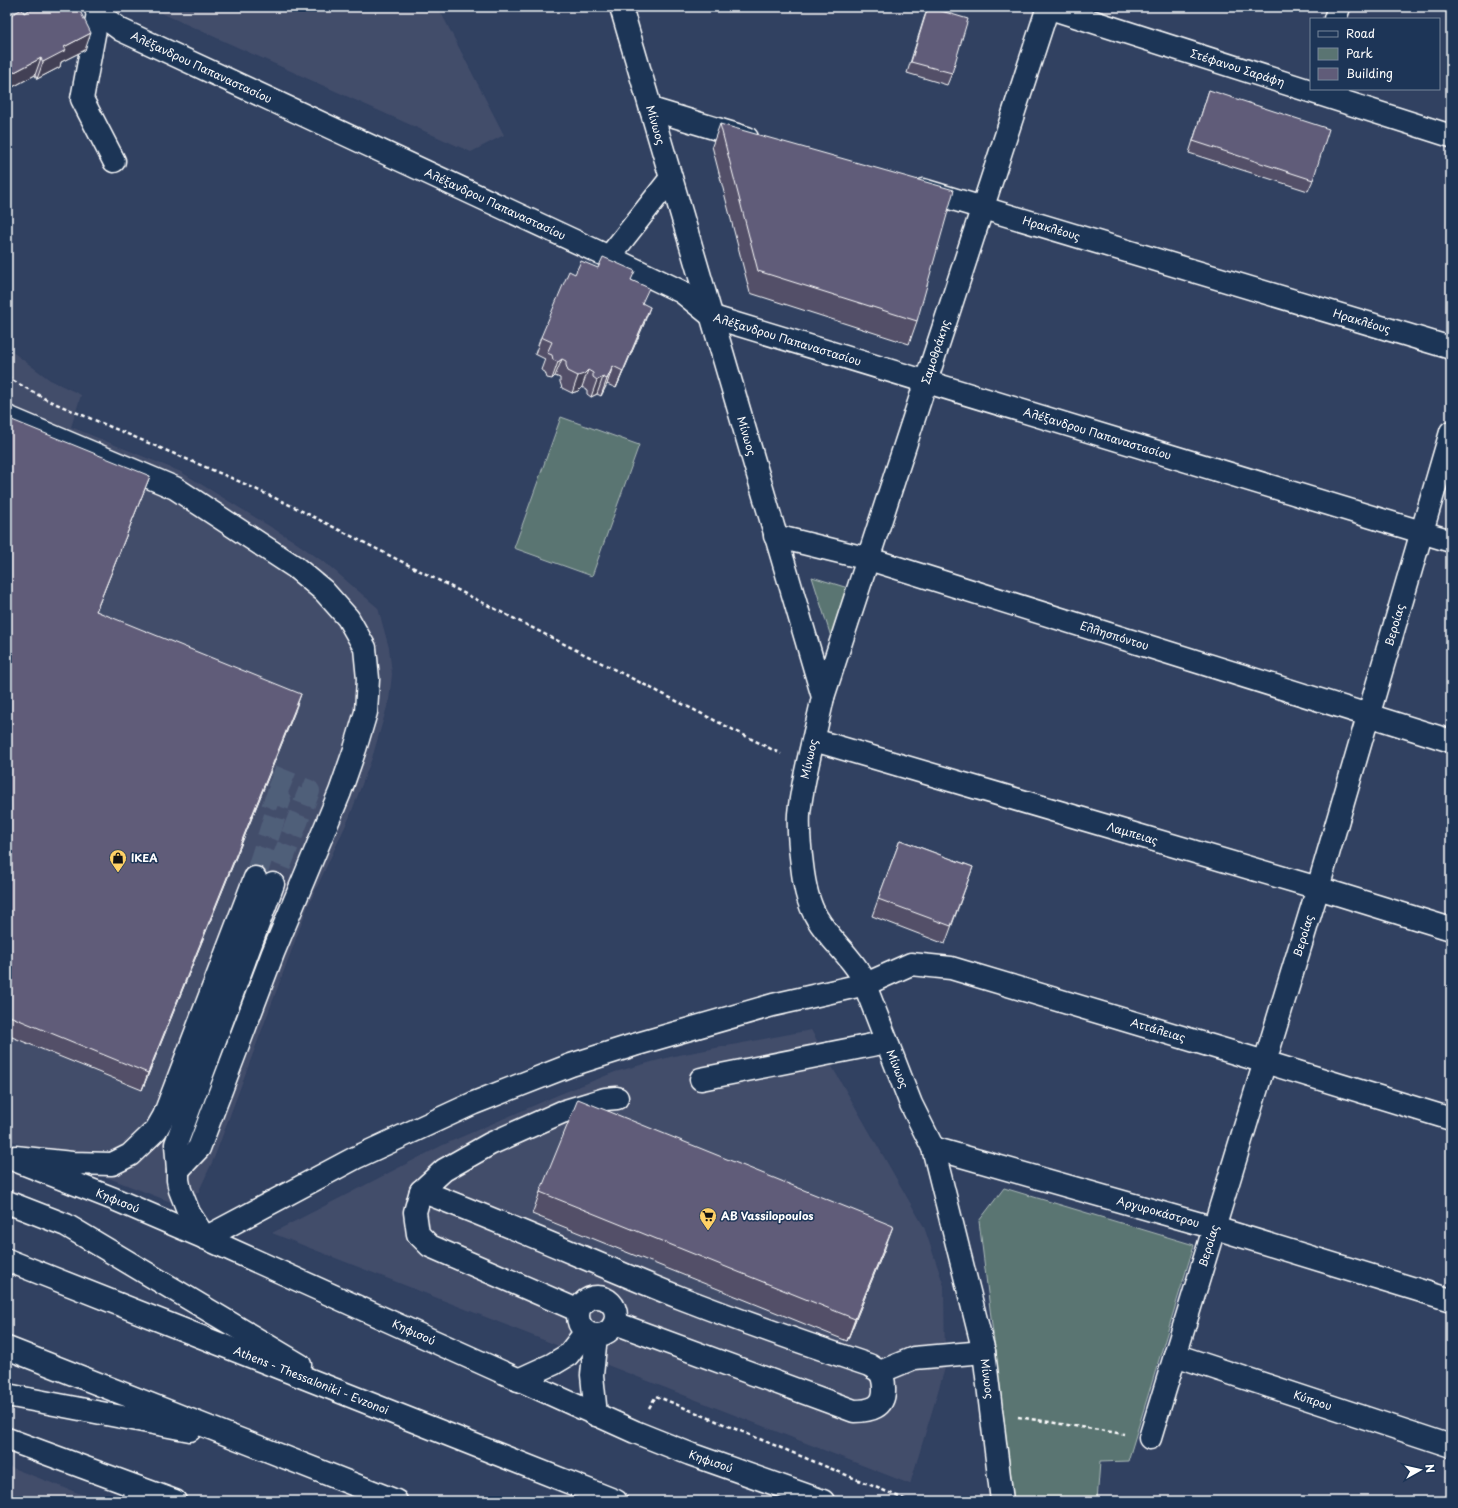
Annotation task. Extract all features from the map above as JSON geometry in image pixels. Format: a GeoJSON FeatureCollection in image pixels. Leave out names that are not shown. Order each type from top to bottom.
{"type":"FeatureCollection","features":[{"type":"Feature","properties":{"kind":"main road","name":"Μίνωος"},"geometry":{"type":"LineString","coordinates":[[621,7],[823,697],[807,766],[799,814],[801,857],[808,897],[816,917],[836,945],[856,966],[866,984],[911,1104],[933,1148],[984,1352],[1002,1501]]}},
{"type":"Feature","properties":{"kind":"main road","name":"Στέφανου Σαράφη"},"geometry":{"type":"LineString","coordinates":[[1048,7],[1310,89]]}},
{"type":"Feature","properties":{"kind":"main road","name":"Σαμοθράκης"},"geometry":{"type":"LineString","coordinates":[[823,697],[1048,7]]}},
{"type":"Feature","properties":{"kind":"main road"},"geometry":{"type":"LineString","coordinates":[[1335,18],[1339,7]]}},
{"type":"Feature","properties":{"kind":"main road"},"geometry":{"type":"LineString","coordinates":[[97,10],[82,99],[114,161]]}},
{"type":"Feature","properties":{"kind":"main road","name":"Αλέξανδρου Παπαναστασίου"},"geometry":{"type":"LineString","coordinates":[[97,10],[121,30],[682,292],[712,317],[1451,541]]}},
{"type":"Feature","properties":{"kind":"main road","name":"Στέφανου Σαράφη"},"geometry":{"type":"LineString","coordinates":[[1312,90],[1451,136]]}},
{"type":"Feature","properties":{"kind":"main road"},"geometry":{"type":"LineString","coordinates":[[651,109],[764,143]]}},
{"type":"Feature","properties":{"kind":"main road"},"geometry":{"type":"LineString","coordinates":[[609,257],[671,178]]}},
{"type":"Feature","properties":{"kind":"main road","name":"Ηρακλέους"},"geometry":{"type":"LineString","coordinates":[[907,186],[1451,348]]}},
{"type":"Feature","properties":{"kind":"main road"},"geometry":{"type":"LineString","coordinates":[[7,417],[175,488],[295,566],[324,591],[348,618],[365,648],[368,679],[366,712],[340,792],[273,953],[199,1148],[178,1170]]}},
{"type":"Feature","properties":{"kind":"main road","name":"Βεροίας"},"geometry":{"type":"LineString","coordinates":[[1150,1438],[1318,888],[1451,432]]}},
{"type":"Feature","properties":{"kind":"main road","name":"Ελλησπόντου"},"geometry":{"type":"LineString","coordinates":[[775,536],[869,559],[1451,741]]}},
{"type":"Feature","properties":{"kind":"main road","name":"Λαμπειας"},"geometry":{"type":"LineString","coordinates":[[814,740],[1318,888],[1451,929]]}},
{"type":"Feature","properties":{"kind":"main road"},"geometry":{"type":"LineString","coordinates":[[7,1157],[72,1163],[112,1164],[130,1155],[156,1130],[164,1116],[264,881],[176,1144],[178,1180],[184,1202],[205,1238]]}},
{"type":"Feature","properties":{"kind":"main road","name":"Αττάλειας"},"geometry":{"type":"LineString","coordinates":[[205,1238],[355,1158],[474,1103],[571,1065],[634,1045],[758,1010],[866,984],[911,964],[951,968],[1451,1119]]}},
{"type":"Feature","properties":{"kind":"main road"},"geometry":{"type":"LineString","coordinates":[[701,1079],[887,1042]]}},
{"type":"Feature","properties":{"kind":"main road"},"geometry":{"type":"LineString","coordinates":[[577,1310],[430,1246],[418,1234],[415,1212],[420,1191],[444,1170],[490,1144],[562,1112],[605,1099],[617,1098]]}},
{"type":"Feature","properties":{"kind":"main road","name":"Αργυροκάστρου"},"geometry":{"type":"LineString","coordinates":[[933,1148],[1215,1228],[1451,1300]]}},
{"type":"Feature","properties":{"kind":"main road","name":"Κηφισού"},"geometry":{"type":"LineString","coordinates":[[7,1157],[114,1199],[205,1238],[635,1432],[690,1454],[822,1501]]}},
{"type":"Feature","properties":{"kind":"main road"},"geometry":{"type":"LineString","coordinates":[[420,1191],[516,1228],[615,1271],[774,1333],[869,1365],[880,1372],[885,1395],[879,1405],[868,1411],[854,1411],[615,1323]]}},
{"type":"Feature","properties":{"kind":"main road"},"geometry":{"type":"LineString","coordinates":[[7,1202],[66,1225],[356,1399]]}},
{"type":"Feature","properties":{"kind":"main road","name":"Athens - Thessaloniki - Evzonoi"},"geometry":{"type":"LineString","coordinates":[[7,1260],[616,1501]]}},
{"type":"Feature","properties":{"kind":"main road"},"geometry":{"type":"LineString","coordinates":[[606,1299],[615,1271]]}},
{"type":"Feature","properties":{"kind":"main road"},"geometry":{"type":"LineString","coordinates":[[518,1380],[554,1364],[568,1355],[590,1334],[608,1333],[615,1323],[616,1314],[613,1305],[606,1299],[595,1296],[584,1301],[577,1310],[578,1322],[590,1334],[596,1415]]}},
{"type":"Feature","properties":{"kind":"main road"},"geometry":{"type":"LineString","coordinates":[[7,1348],[396,1501]]}},
{"type":"Feature","properties":{"kind":"main road"},"geometry":{"type":"LineString","coordinates":[[880,1372],[914,1358],[984,1352]]}},
{"type":"Feature","properties":{"kind":"main road","name":"Κύπρου"},"geometry":{"type":"LineString","coordinates":[[1176,1355],[1451,1446]]}},
{"type":"Feature","properties":{"kind":"main road"},"geometry":{"type":"LineString","coordinates":[[7,1395],[242,1440]]}},
{"type":"Feature","properties":{"kind":"main road"},"geometry":{"type":"LineString","coordinates":[[7,1439],[136,1494],[175,1501]]}},
{"type":"Feature","properties":{"kind":"path"},"geometry":{"type":"LineString","coordinates":[[7,377],[46,400],[98,424],[236,480],[294,507],[807,766]]}},
{"type":"Feature","properties":{"kind":"path"},"geometry":{"type":"LineString","coordinates":[[635,1432],[656,1396],[909,1501]]}},
{"type":"Feature","properties":{"kind":"path"},"geometry":{"type":"LineString","coordinates":[[992,1413],[1150,1438]]}},
{"type":"Feature","properties":{"kind":"shaded area"},"geometry":{"type":"Polygon","coordinates":[[[148,7],[438,7],[504,135],[471,152],[148,7]]]}},
{"type":"Feature","properties":{"kind":"shaded area"},"geometry":{"type":"Polygon","coordinates":[[[7,348],[50,380],[81,395],[71,427],[181,472],[292,540],[328,565],[378,608],[389,648],[392,674],[389,700],[372,758],[349,818],[308,906],[214,1158],[198,1193],[171,1202],[7,1139],[7,348]]]}},
{"type":"Feature","properties":{"kind":"shaded area"},"geometry":{"type":"Polygon","coordinates":[[[811,1030],[924,1227],[944,1286],[945,1368],[910,1484],[272,1233],[443,1145],[615,1072],[674,1056],[811,1030]]]}},
{"type":"Feature","properties":{"kind":"shaded area"},"geometry":{"type":"Polygon","coordinates":[[[7,1466],[99,1501],[7,1501],[7,1466]]]}},
{"type":"Feature","properties":{"kind":"green space"},"geometry":{"type":"Polygon","coordinates":[[[561,417],[639,445],[592,576],[514,548],[561,417]]]}},
{"type":"Feature","properties":{"kind":"green space"},"geometry":{"type":"Polygon","coordinates":[[[812,577],[848,588],[833,643],[812,577]]]}},
{"type":"Feature","properties":{"kind":"green space"},"geometry":{"type":"Polygon","coordinates":[[[1004,1188],[1194,1245],[1128,1461],[1100,1462],[1097,1501],[1014,1501],[979,1221],[1004,1188]]]}},
{"type":"Feature","properties":{"kind":"building"},"geometry":{"type":"Polygon","coordinates":[[[35,7],[78,7],[91,33],[64,47],[66,50],[43,62],[41,58],[7,76],[7,22],[11,20],[9,16],[22,9],[24,13],[35,7]]]}},
{"type":"Feature","properties":{"kind":"building"},"geometry":{"type":"Polygon","coordinates":[[[928,7],[968,19],[952,73],[911,62],[928,7]]]}},
{"type":"Feature","properties":{"kind":"building"},"geometry":{"type":"Polygon","coordinates":[[[1209,90],[1329,129],[1313,180],[1193,141],[1209,90]]]}},
{"type":"Feature","properties":{"kind":"building"},"geometry":{"type":"Polygon","coordinates":[[[720,124],[954,190],[917,321],[758,271],[720,124]]]}},
{"type":"Feature","properties":{"kind":"building"},"geometry":{"type":"Polygon","coordinates":[[[603,257],[635,271],[631,280],[649,288],[642,303],[650,307],[623,371],[613,366],[607,379],[603,377],[597,380],[593,377],[593,373],[588,370],[584,374],[578,376],[568,371],[566,361],[562,359],[558,362],[553,360],[552,355],[547,353],[552,342],[541,337],[569,271],[575,274],[581,261],[598,268],[603,257]]]}},
{"type":"Feature","properties":{"kind":"building","name":"IKEA"},"geometry":{"type":"Polygon","coordinates":[[[7,418],[150,476],[96,611],[301,694],[148,1073],[7,1015],[7,418]]]}},
{"type":"Feature","properties":{"kind":"building"},"geometry":{"type":"Polygon","coordinates":[[[900,840],[973,867],[951,926],[878,899],[900,840]]]}},
{"type":"Feature","properties":{"kind":"building","name":"AB Vassilopoulos"},"geometry":{"type":"Polygon","coordinates":[[[578,1099],[893,1226],[855,1319],[540,1192],[578,1099]]]}},
{"type":"Feature","properties":{"kind":"tunnel"},"geometry":{"type":"LineString","coordinates":[[241,763],[309,791],[273,884]]}},
{"type":"Feature","properties":{"kind":"tunnel"},"geometry":{"type":"LineString","coordinates":[[235,782],[280,800],[255,878]]}},
{"type":"Feature","properties":{"kind":"place","name":"IKEA"},"geometry":{"type":"Point","coordinates":[118,873]}},
{"type":"Feature","properties":{"kind":"place","name":"AB Vassilopoulos"},"geometry":{"type":"Point","coordinates":[708,1231]}}]}
